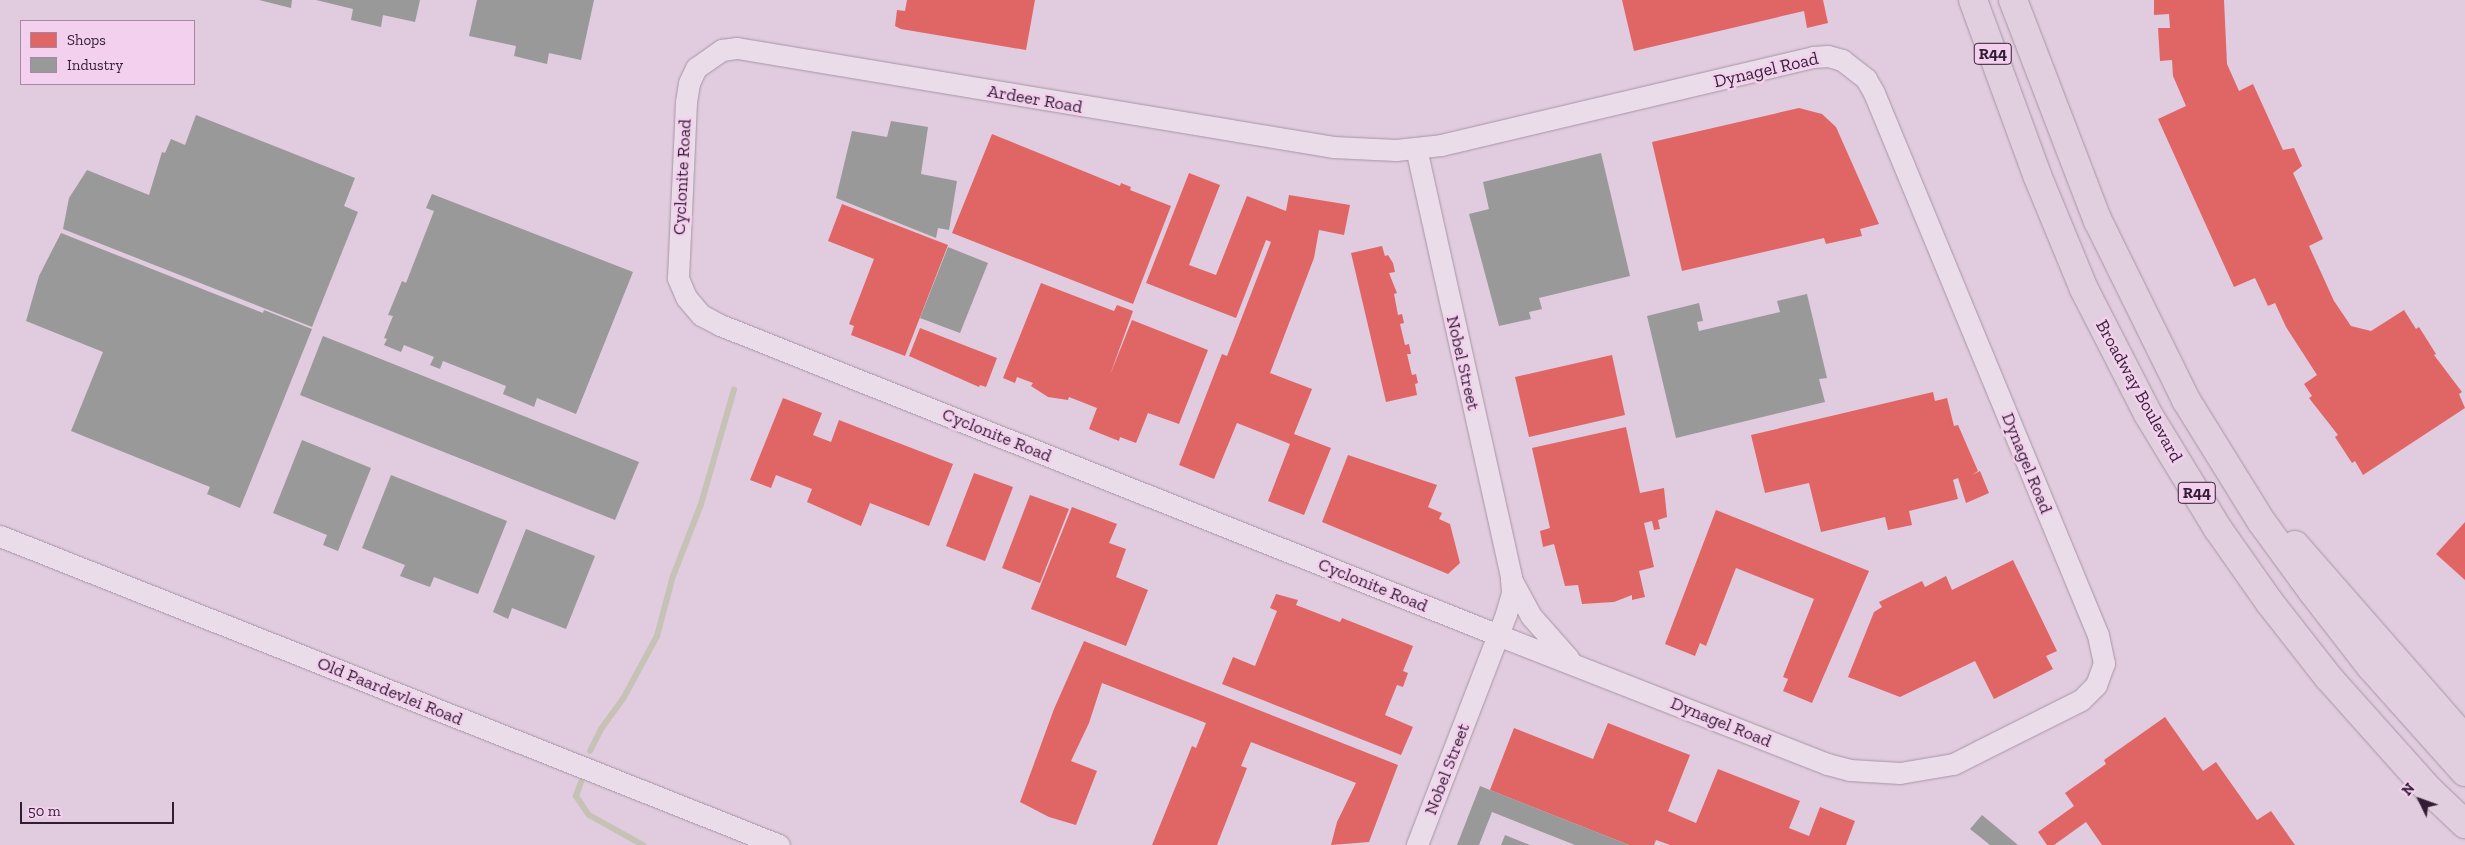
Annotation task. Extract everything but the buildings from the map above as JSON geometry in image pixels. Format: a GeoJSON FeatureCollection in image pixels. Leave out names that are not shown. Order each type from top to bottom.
{"type":"FeatureCollection","features":[{"type":"Feature","properties":{"kind":"main road","name":"Broadway Boulevard"},"geometry":{"type":"LineString","coordinates":[[1973,0],[2037,175],[2084,289],[2148,414],[2218,529],[2270,603],[2328,676],[2429,790],[2465,824]]}},
{"type":"Feature","properties":{"kind":"main road","name":"Broadway Boulevard"},"geometry":{"type":"LineString","coordinates":[[2013,0],[2098,221],[2133,298],[2186,400],[2261,521],[2371,667],[2465,772]]}},
{"type":"Feature","properties":{"kind":"main road"},"geometry":{"type":"LineString","coordinates":[[2261,521],[2306,554],[2465,740]]}},
{"type":"Feature","properties":{"kind":"street","name":"Ardeer Road"},"geometry":{"type":"LineString","coordinates":[[686,102],[689,83],[696,68],[722,50],[737,48],[1333,147],[1416,148]]}},
{"type":"Feature","properties":{"kind":"street","name":"Dynagel Road"},"geometry":{"type":"LineString","coordinates":[[1416,148],[1442,145],[1814,57],[1828,56],[1854,68],[1874,93],[2098,635],[2104,662],[2096,685],[2081,700],[1978,753],[1938,769],[1872,773],[1827,764],[1572,662],[1498,635]]}},
{"type":"Feature","properties":{"kind":"street","name":"Cyclonite Road"},"geometry":{"type":"LineString","coordinates":[[686,102],[678,271],[686,297],[701,315],[1498,635]]}},
{"type":"Feature","properties":{"kind":"street","name":"Nobel Street"},"geometry":{"type":"LineString","coordinates":[[1416,148],[1511,578],[1510,603],[1417,845]]}},
{"type":"Feature","properties":{"kind":"street","name":"Old Paardevlei Road"},"geometry":{"type":"LineString","coordinates":[[0,536],[779,845]]}},
{"type":"Feature","properties":{"kind":"street","name":"Nobel Street"},"geometry":{"type":"LineString","coordinates":[[1511,578],[1531,616],[1572,662]]}},
{"type":"Feature","properties":{"kind":"waterway"},"geometry":{"type":"LineString","coordinates":[[590,751],[601,729],[623,699],[657,636],[673,576],[701,504],[734,390]]}},
{"type":"Feature","properties":{"kind":"waterway"},"geometry":{"type":"LineString","coordinates":[[581,782],[576,796],[589,815],[643,845]]}}]}
